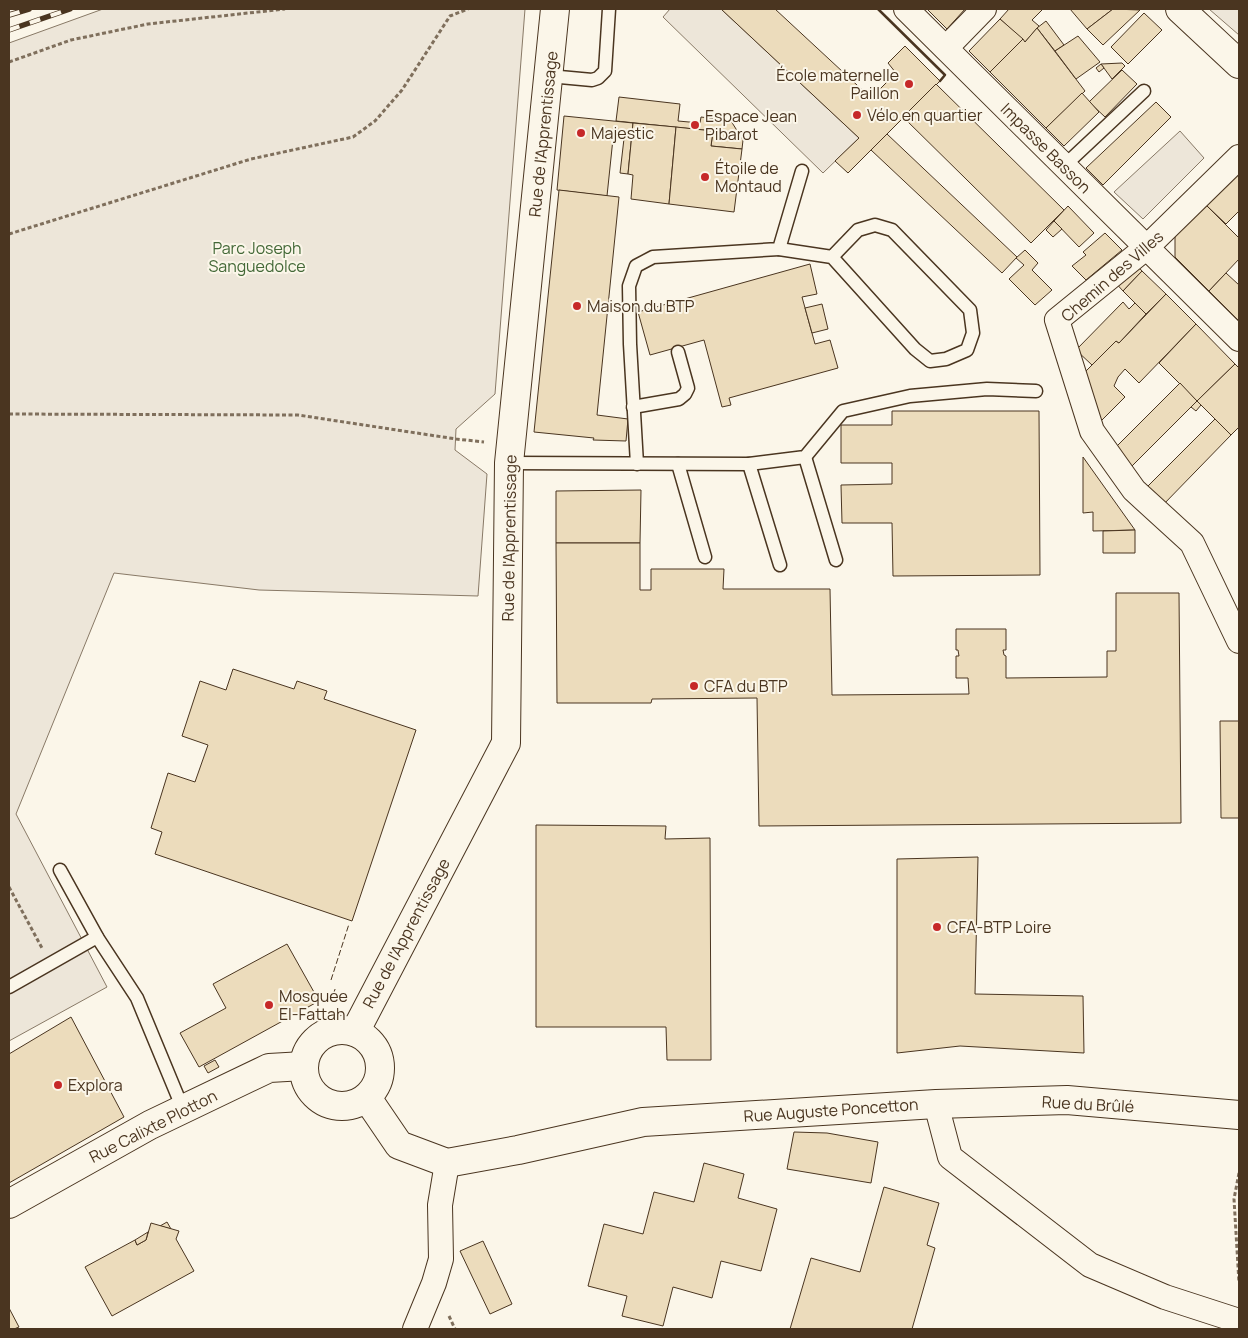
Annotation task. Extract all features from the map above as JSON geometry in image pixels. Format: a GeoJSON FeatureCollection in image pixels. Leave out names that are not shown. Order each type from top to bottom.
{"type":"FeatureCollection","features":[{"type":"Feature","properties":{"kind":"street","name":"Rue de l'Apprentissage"},"geometry":{"type":"LineString","coordinates":[[355,1032],[506,743],[510,454],[555,9]]}},
{"type":"Feature","properties":{"kind":"street","name":"Impasse Basson"},"geometry":{"type":"LineString","coordinates":[[906,9],[1239,339]]}},
{"type":"Feature","properties":{"kind":"street"},"geometry":{"type":"LineString","coordinates":[[946,48],[984,9]]}},
{"type":"Feature","properties":{"kind":"street"},"geometry":{"type":"LineString","coordinates":[[1180,9],[1239,64]]}},
{"type":"Feature","properties":{"kind":"street","name":"Chemin des Villes"},"geometry":{"type":"LineString","coordinates":[[1239,157],[1146,247],[1057,320],[1092,431],[1134,490],[1192,543],[1239,641]]}},
{"type":"Feature","properties":{"kind":"street"},"geometry":{"type":"LineString","coordinates":[[343,1029],[355,1032],[365,1037],[374,1045],[379,1056],[381,1067],[380,1079],[375,1090],[356,1105],[344,1107],[331,1105],[319,1100],[305,1079],[304,1066],[306,1055],[312,1044],[320,1036],[343,1029]]}},
{"type":"Feature","properties":{"kind":"street","name":"Rue Calixte Plotton"},"geometry":{"type":"LineString","coordinates":[[9,1204],[150,1125],[269,1068],[304,1066]]}},
{"type":"Feature","properties":{"kind":"street"},"geometry":{"type":"LineString","coordinates":[[367,1098],[399,1145],[447,1163],[440,1205],[441,1259],[434,1283],[415,1329]]}},
{"type":"Feature","properties":{"kind":"street","name":"Rue du Brûlé"},"geometry":{"type":"LineString","coordinates":[[936,1104],[1066,1100],[1239,1116]]}},
{"type":"Feature","properties":{"kind":"street","name":"Rue Auguste Poncetton"},"geometry":{"type":"LineString","coordinates":[[447,1163],[518,1150],[643,1122],[936,1104],[950,1157],[1090,1265],[1165,1296],[1239,1322]]}},
{"type":"Feature","properties":{"kind":"lane"},"geometry":{"type":"LineString","coordinates":[[549,76],[592,80],[598,78],[605,71],[609,9]]}},
{"type":"Feature","properties":{"kind":"lane"},"geometry":{"type":"LineString","coordinates":[[1064,166],[1144,92]]}},
{"type":"Feature","properties":{"kind":"lane"},"geometry":{"type":"LineString","coordinates":[[779,249],[802,171]]}},
{"type":"Feature","properties":{"kind":"lane"},"geometry":{"type":"LineString","coordinates":[[637,464],[629,286],[636,266],[653,257],[779,249],[832,257],[915,349],[930,360],[946,359],[967,350],[973,333],[970,310],[892,230],[875,225],[858,230],[832,257]]}},
{"type":"Feature","properties":{"kind":"lane"},"geometry":{"type":"LineString","coordinates":[[633,407],[679,399],[685,394],[688,388],[678,352]]}},
{"type":"Feature","properties":{"kind":"lane"},"geometry":{"type":"LineString","coordinates":[[510,454],[637,464],[749,464],[805,457],[843,411],[910,396],[987,389],[1036,391]]}},
{"type":"Feature","properties":{"kind":"lane"},"geometry":{"type":"LineString","coordinates":[[805,457],[836,560]]}},
{"type":"Feature","properties":{"kind":"lane"},"geometry":{"type":"LineString","coordinates":[[678,464],[705,557]]}},
{"type":"Feature","properties":{"kind":"lane"},"geometry":{"type":"LineString","coordinates":[[749,464],[780,565]]}},
{"type":"Feature","properties":{"kind":"lane"},"geometry":{"type":"LineString","coordinates":[[60,870],[97,937],[137,998],[183,1109]]}},
{"type":"Feature","properties":{"kind":"lane"},"geometry":{"type":"LineString","coordinates":[[9,987],[97,937]]}},
{"type":"Feature","properties":{"kind":"path"},"geometry":{"type":"LineString","coordinates":[[9,62],[71,40],[148,24],[285,9]]}},
{"type":"Feature","properties":{"kind":"path"},"geometry":{"type":"LineString","coordinates":[[9,234],[251,159],[353,137],[375,120],[402,90],[450,16],[468,9]]}},
{"type":"Feature","properties":{"kind":"path"},"geometry":{"type":"LineString","coordinates":[[9,414],[298,415],[456,439],[510,454]]}},
{"type":"Feature","properties":{"kind":"path"},"geometry":{"type":"LineString","coordinates":[[9,887],[50,963]]}},
{"type":"Feature","properties":{"kind":"path"},"geometry":{"type":"LineString","coordinates":[[1239,1173],[1234,1199],[1239,1283]]}},
{"type":"Feature","properties":{"kind":"green space","name":"Parc Joseph Sanguedolce"},"geometry":{"type":"Polygon","coordinates":[[[103,9],[525,9],[495,394],[456,429],[455,450],[487,474],[478,596],[259,590],[114,573],[16,814],[107,987],[9,1041],[9,43],[103,9]]]}},
{"type":"Feature","properties":{"kind":"green space"},"geometry":{"type":"Polygon","coordinates":[[[670,9],[721,9],[859,138],[823,173],[663,17],[670,9]]]}},
{"type":"Feature","properties":{"kind":"green space"},"geometry":{"type":"Polygon","coordinates":[[[1209,9],[1239,9],[1239,35],[1209,9]]]}},
{"type":"Feature","properties":{"kind":"green space"},"geometry":{"type":"Polygon","coordinates":[[[1180,131],[1204,158],[1143,219],[1114,192],[1180,131]]]}},
{"type":"Feature","properties":{"kind":"building"},"geometry":{"type":"Polygon","coordinates":[[[721,9],[775,9],[871,98],[896,73],[888,63],[905,46],[940,81],[848,173],[835,161],[859,138],[721,9]]]}},
{"type":"Feature","properties":{"kind":"building"},"geometry":{"type":"Polygon","coordinates":[[[927,9],[965,9],[947,29],[927,9]]]}},
{"type":"Feature","properties":{"kind":"building"},"geometry":{"type":"Polygon","coordinates":[[[1009,9],[1043,9],[1032,20],[1039,26],[1025,42],[1000,19],[1009,9]]]}},
{"type":"Feature","properties":{"kind":"building"},"geometry":{"type":"Polygon","coordinates":[[[1070,9],[1113,9],[1087,29],[1070,9]]]}},
{"type":"Feature","properties":{"kind":"building"},"geometry":{"type":"Polygon","coordinates":[[[1113,9],[1140,10],[1103,45],[1087,29],[1113,9]]]}},
{"type":"Feature","properties":{"kind":"building"},"geometry":{"type":"Polygon","coordinates":[[[1144,13],[1162,30],[1128,64],[1111,47],[1144,13]]]}},
{"type":"Feature","properties":{"kind":"building"},"geometry":{"type":"Polygon","coordinates":[[[1000,19],[1023,39],[990,72],[969,51],[1000,19]]]}},
{"type":"Feature","properties":{"kind":"building"},"geometry":{"type":"Polygon","coordinates":[[[1046,21],[1064,45],[1055,51],[1037,28],[1046,21]]]}},
{"type":"Feature","properties":{"kind":"building"},"geometry":{"type":"Polygon","coordinates":[[[1037,28],[1085,91],[1046,128],[990,72],[1023,39],[1025,42],[1037,28]]]}},
{"type":"Feature","properties":{"kind":"building"},"geometry":{"type":"Polygon","coordinates":[[[1078,36],[1100,62],[1076,79],[1055,51],[1078,36]]]}},
{"type":"Feature","properties":{"kind":"building"},"geometry":{"type":"Polygon","coordinates":[[[1122,63],[1125,66],[1112,79],[1101,64],[1122,63]]]}},
{"type":"Feature","properties":{"kind":"building"},"geometry":{"type":"Polygon","coordinates":[[[1101,64],[1104,68],[1099,72],[1096,68],[1101,64]]]}},
{"type":"Feature","properties":{"kind":"building"},"geometry":{"type":"Polygon","coordinates":[[[1122,70],[1137,84],[1105,117],[1089,102],[1122,70]]]}},
{"type":"Feature","properties":{"kind":"building"},"geometry":{"type":"Polygon","coordinates":[[[936,84],[1064,210],[1031,243],[903,117],[936,84]]]}},
{"type":"Feature","properties":{"kind":"building"},"geometry":{"type":"Polygon","coordinates":[[[1082,93],[1099,112],[1064,146],[1046,128],[1082,93]]]}},
{"type":"Feature","properties":{"kind":"building","name":"Espace Jean Pibarot"},"geometry":{"type":"Polygon","coordinates":[[[619,97],[680,104],[678,121],[700,123],[701,117],[731,121],[743,140],[742,149],[711,146],[713,131],[616,121],[619,97]]]}},
{"type":"Feature","properties":{"kind":"building"},"geometry":{"type":"Polygon","coordinates":[[[1156,102],[1171,117],[1103,185],[1086,168],[1156,102]]]}},
{"type":"Feature","properties":{"kind":"building"},"geometry":{"type":"Polygon","coordinates":[[[564,116],[633,123],[628,174],[620,173],[625,130],[614,129],[607,196],[557,190],[564,116]]]}},
{"type":"Feature","properties":{"kind":"building"},"geometry":{"type":"Polygon","coordinates":[[[633,123],[676,127],[669,204],[631,199],[633,175],[628,174],[633,123]]]}},
{"type":"Feature","properties":{"kind":"building","name":"Étoile de Montaud"},"geometry":{"type":"Polygon","coordinates":[[[676,127],[713,131],[711,146],[742,149],[734,212],[669,204],[676,127]]]}},
{"type":"Feature","properties":{"kind":"building"},"geometry":{"type":"Polygon","coordinates":[[[887,134],[1017,257],[1002,273],[871,150],[887,134]]]}},
{"type":"Feature","properties":{"kind":"building"},"geometry":{"type":"Polygon","coordinates":[[[1239,172],[1239,211],[1226,224],[1206,205],[1239,172]]]}},
{"type":"Feature","properties":{"kind":"building","name":"Maison du BTP"},"geometry":{"type":"Polygon","coordinates":[[[559,190],[619,197],[597,415],[628,419],[626,441],[593,440],[594,438],[534,432],[559,190]]]}},
{"type":"Feature","properties":{"kind":"building"},"geometry":{"type":"Polygon","coordinates":[[[1206,205],[1239,238],[1239,259],[1209,291],[1175,257],[1175,237],[1206,205]]]}},
{"type":"Feature","properties":{"kind":"building"},"geometry":{"type":"Polygon","coordinates":[[[1068,206],[1094,233],[1079,247],[1054,221],[1068,206]]]}},
{"type":"Feature","properties":{"kind":"building"},"geometry":{"type":"Polygon","coordinates":[[[1054,221],[1062,229],[1053,237],[1046,230],[1054,221]]]}},
{"type":"Feature","properties":{"kind":"building"},"geometry":{"type":"Polygon","coordinates":[[[1105,233],[1122,250],[1086,280],[1072,266],[1086,255],[1083,252],[1105,233]]]}},
{"type":"Feature","properties":{"kind":"building"},"geometry":{"type":"Polygon","coordinates":[[[1025,250],[1038,263],[1032,270],[1052,290],[1035,305],[1009,279],[1024,265],[1016,258],[1025,250]]]}},
{"type":"Feature","properties":{"kind":"building"},"geometry":{"type":"Polygon","coordinates":[[[1133,261],[1142,271],[1123,291],[1113,280],[1133,261]]]}},
{"type":"Feature","properties":{"kind":"building"},"geometry":{"type":"Polygon","coordinates":[[[810,264],[817,294],[802,297],[815,344],[830,340],[838,368],[729,398],[731,405],[722,407],[704,340],[650,355],[638,312],[810,264]]]}},
{"type":"Feature","properties":{"kind":"building"},"geometry":{"type":"Polygon","coordinates":[[[1142,271],[1166,294],[1146,314],[1123,291],[1142,271]]]}},
{"type":"Feature","properties":{"kind":"building"},"geometry":{"type":"Polygon","coordinates":[[[1226,273],[1239,285],[1239,321],[1209,291],[1226,273]]]}},
{"type":"Feature","properties":{"kind":"building"},"geometry":{"type":"Polygon","coordinates":[[[1166,294],[1196,324],[1139,383],[1125,369],[1118,377],[1114,386],[1125,397],[1099,423],[1082,375],[1116,341],[1119,343],[1166,294]]]}},
{"type":"Feature","properties":{"kind":"building"},"geometry":{"type":"Polygon","coordinates":[[[1123,302],[1129,309],[1135,303],[1146,314],[1119,343],[1116,341],[1092,365],[1076,350],[1123,302]]]}},
{"type":"Feature","properties":{"kind":"building"},"geometry":{"type":"Polygon","coordinates":[[[822,304],[828,329],[812,333],[805,308],[822,304]]]}},
{"type":"Feature","properties":{"kind":"building"},"geometry":{"type":"Polygon","coordinates":[[[1196,324],[1235,364],[1197,401],[1159,363],[1196,324]]]}},
{"type":"Feature","properties":{"kind":"building"},"geometry":{"type":"Polygon","coordinates":[[[1235,364],[1239,368],[1239,427],[1231,435],[1197,401],[1235,364]]]}},
{"type":"Feature","properties":{"kind":"building"},"geometry":{"type":"Polygon","coordinates":[[[1180,383],[1197,401],[1128,470],[1114,449],[1180,383]]]}},
{"type":"Feature","properties":{"kind":"building"},"geometry":{"type":"Polygon","coordinates":[[[1197,401],[1201,405],[1196,411],[1191,407],[1197,401]]]}},
{"type":"Feature","properties":{"kind":"building"},"geometry":{"type":"Polygon","coordinates":[[[892,411],[1039,411],[1040,575],[893,576],[892,523],[842,523],[841,485],[892,484],[892,463],[841,463],[841,425],[892,425],[892,411]]]}},
{"type":"Feature","properties":{"kind":"building"},"geometry":{"type":"Polygon","coordinates":[[[1215,419],[1231,435],[1161,507],[1145,489],[1215,419]]]}},
{"type":"Feature","properties":{"kind":"building"},"geometry":{"type":"Polygon","coordinates":[[[1083,457],[1135,530],[1093,531],[1093,512],[1083,513],[1083,457]]]}},
{"type":"Feature","properties":{"kind":"building"},"geometry":{"type":"Polygon","coordinates":[[[641,490],[640,543],[556,543],[556,491],[641,490]]]}},
{"type":"Feature","properties":{"kind":"building"},"geometry":{"type":"Polygon","coordinates":[[[1135,530],[1135,553],[1103,553],[1103,531],[1135,530]]]}},
{"type":"Feature","properties":{"kind":"building","name":"CFA du BTP"},"geometry":{"type":"Polygon","coordinates":[[[556,543],[640,543],[640,590],[651,590],[651,569],[724,569],[723,589],[830,589],[832,695],[969,694],[968,678],[956,678],[956,656],[959,656],[958,650],[956,650],[956,629],[1006,629],[1006,650],[1003,650],[1006,656],[1006,678],[1107,677],[1107,651],[1116,651],[1116,593],[1179,593],[1181,823],[759,826],[757,698],[652,699],[651,703],[557,703],[556,543]]]}},
{"type":"Feature","properties":{"kind":"building"},"geometry":{"type":"Polygon","coordinates":[[[233,669],[294,689],[297,681],[327,691],[324,699],[416,730],[352,921],[155,854],[162,832],[151,828],[168,773],[195,782],[208,745],[182,736],[200,681],[226,690],[233,669]]]}},
{"type":"Feature","properties":{"kind":"building"},"geometry":{"type":"Polygon","coordinates":[[[1220,721],[1239,721],[1239,818],[1221,818],[1220,721]]]}},
{"type":"Feature","properties":{"kind":"building"},"geometry":{"type":"Polygon","coordinates":[[[536,825],[666,826],[665,839],[710,838],[711,1060],[667,1060],[666,1027],[536,1027],[536,825]]]}},
{"type":"Feature","properties":{"kind":"building","name":"CFA-BTP Loire"},"geometry":{"type":"Polygon","coordinates":[[[978,857],[975,994],[1083,996],[1084,1053],[960,1046],[897,1053],[897,859],[978,857]]]}},
{"type":"Feature","properties":{"kind":"building","name":"Mosquée El-Fattah"},"geometry":{"type":"Polygon","coordinates":[[[287,944],[319,1001],[199,1067],[180,1033],[226,1008],[213,984],[287,944]]]}},
{"type":"Feature","properties":{"kind":"building","name":"Explora"},"geometry":{"type":"Polygon","coordinates":[[[71,1017],[124,1117],[9,1183],[9,1054],[71,1017]]]}},
{"type":"Feature","properties":{"kind":"building"},"geometry":{"type":"Polygon","coordinates":[[[215,1060],[219,1067],[208,1073],[204,1066],[215,1060]]]}},
{"type":"Feature","properties":{"kind":"building"},"geometry":{"type":"Polygon","coordinates":[[[794,1132],[827,1133],[878,1142],[871,1183],[787,1169],[794,1132]]]}},
{"type":"Feature","properties":{"kind":"building"},"geometry":{"type":"Polygon","coordinates":[[[704,1163],[744,1174],[738,1198],[777,1209],[761,1271],[721,1261],[712,1298],[673,1287],[663,1326],[622,1316],[627,1296],[588,1286],[604,1224],[643,1234],[654,1192],[694,1202],[704,1163]]]}},
{"type":"Feature","properties":{"kind":"building"},"geometry":{"type":"Polygon","coordinates":[[[884,1187],[939,1203],[927,1245],[935,1248],[912,1329],[790,1329],[811,1258],[860,1272],[884,1187]]]}},
{"type":"Feature","properties":{"kind":"building"},"geometry":{"type":"Polygon","coordinates":[[[167,1222],[171,1229],[160,1226],[167,1222]]]}},
{"type":"Feature","properties":{"kind":"building"},"geometry":{"type":"Polygon","coordinates":[[[151,1223],[179,1231],[176,1239],[194,1271],[112,1316],[85,1267],[135,1240],[137,1245],[146,1240],[151,1223]]]}},
{"type":"Feature","properties":{"kind":"building"},"geometry":{"type":"Polygon","coordinates":[[[148,1232],[146,1240],[137,1245],[135,1240],[148,1232]]]}},
{"type":"Feature","properties":{"kind":"building"},"geometry":{"type":"Polygon","coordinates":[[[483,1241],[512,1304],[490,1314],[460,1251],[483,1241]]]}},
{"type":"Feature","properties":{"kind":"building"},"geometry":{"type":"Polygon","coordinates":[[[9,1308],[19,1327],[14,1329],[9,1329],[9,1308]]]}},
{"type":"Feature","properties":{"kind":"railway"},"geometry":{"type":"LineString","coordinates":[[9,15],[29,9]]}},
{"type":"Feature","properties":{"kind":"railway"},"geometry":{"type":"LineString","coordinates":[[9,30],[70,9]]}},
{"type":"Feature","properties":{"kind":"fence"},"geometry":{"type":"LineString","coordinates":[[331,980],[349,924]]}},
{"type":"Feature","properties":{"kind":"wall"},"geometry":{"type":"LineString","coordinates":[[878,9],[945,75],[940,81]]}},
{"type":"Feature","properties":{"kind":"place","name":"École maternelle Paillon"},"geometry":{"type":"Point","coordinates":[909,84]}},
{"type":"Feature","properties":{"kind":"place","name":"Vélo en quartier"},"geometry":{"type":"Point","coordinates":[857,115]}},
{"type":"Feature","properties":{"kind":"place","name":"Espace Jean Pibarot"},"geometry":{"type":"Point","coordinates":[695,125]}},
{"type":"Feature","properties":{"kind":"place","name":"Majestic"},"geometry":{"type":"Point","coordinates":[581,133]}},
{"type":"Feature","properties":{"kind":"place","name":"Étoile de Montaud"},"geometry":{"type":"Point","coordinates":[705,177]}},
{"type":"Feature","properties":{"kind":"place","name":"Maison du BTP"},"geometry":{"type":"Point","coordinates":[577,306]}},
{"type":"Feature","properties":{"kind":"place","name":"CFA du BTP"},"geometry":{"type":"Point","coordinates":[694,686]}},
{"type":"Feature","properties":{"kind":"place","name":"CFA-BTP Loire"},"geometry":{"type":"Point","coordinates":[937,927]}},
{"type":"Feature","properties":{"kind":"place","name":"Mosquée El-Fattah"},"geometry":{"type":"Point","coordinates":[269,1005]}},
{"type":"Feature","properties":{"kind":"place","name":"Explora"},"geometry":{"type":"Point","coordinates":[58,1085]}}]}
